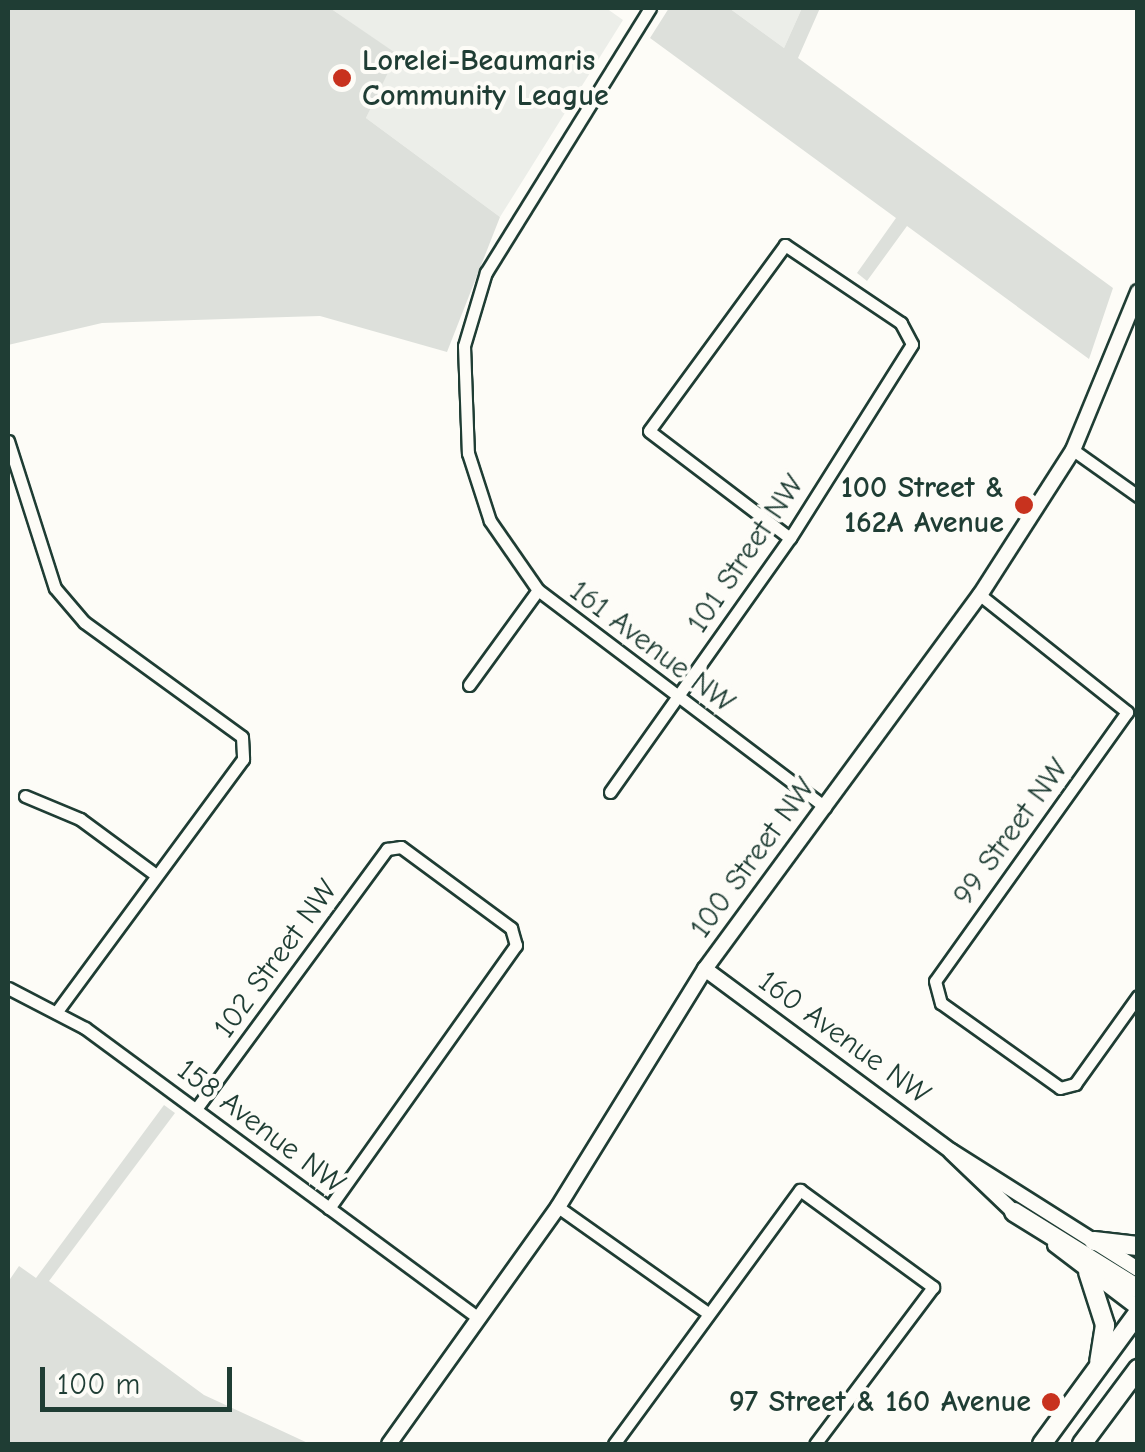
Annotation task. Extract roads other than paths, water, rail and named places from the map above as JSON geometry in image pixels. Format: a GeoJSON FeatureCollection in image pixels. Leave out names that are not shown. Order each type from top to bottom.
{"type":"FeatureCollection","features":[{"type":"Feature","properties":{"kind":"main road"},"geometry":{"type":"LineString","coordinates":[[1014,1212],[1138,1289]]}},
{"type":"Feature","properties":{"kind":"main road"},"geometry":{"type":"LineString","coordinates":[[1094,1241],[1138,1246]]}},
{"type":"Feature","properties":{"kind":"main road"},"geometry":{"type":"LineString","coordinates":[[1088,1272],[1105,1325],[1098,1368]]}},
{"type":"Feature","properties":{"kind":"main road"},"geometry":{"type":"LineString","coordinates":[[1042,1444],[1138,1311]]}},
{"type":"Feature","properties":{"kind":"main road"},"geometry":{"type":"LineString","coordinates":[[1082,1444],[1131,1383],[1138,1368]]}},
{"type":"Feature","properties":{"kind":"street","name":"161 Avenue NW"},"geometry":{"type":"LineString","coordinates":[[650,8],[480,289],[462,391],[480,498],[538,590],[826,807]]}},
{"type":"Feature","properties":{"kind":"street","name":"101 Street NW"},"geometry":{"type":"LineString","coordinates":[[610,792],[790,538],[912,339],[785,245],[649,430],[790,538]]}},
{"type":"Feature","properties":{"kind":"street","name":"100 Street NW"},"geometry":{"type":"LineString","coordinates":[[388,1444],[558,1207],[705,970],[980,595],[1074,450],[1138,292]]}},
{"type":"Feature","properties":{"kind":"street"},"geometry":{"type":"LineString","coordinates":[[8,441],[56,588],[84,622],[242,737],[243,759],[56,1012]]}},
{"type":"Feature","properties":{"kind":"street"},"geometry":{"type":"LineString","coordinates":[[1074,450],[1138,496]]}},
{"type":"Feature","properties":{"kind":"street"},"geometry":{"type":"LineString","coordinates":[[468,685],[538,590]]}},
{"type":"Feature","properties":{"kind":"street","name":"99 Street NW"},"geometry":{"type":"LineString","coordinates":[[980,595],[1128,712],[935,981],[940,1003],[1060,1088],[1075,1084],[1138,996]]}},
{"type":"Feature","properties":{"kind":"street"},"geometry":{"type":"LineString","coordinates":[[25,796],[80,819],[156,875]]}},
{"type":"Feature","properties":{"kind":"street","name":"102 Street NW"},"geometry":{"type":"LineString","coordinates":[[196,1109],[387,849],[401,846],[511,928],[516,945],[329,1208]]}},
{"type":"Feature","properties":{"kind":"street","name":"160 Avenue NW"},"geometry":{"type":"LineString","coordinates":[[705,970],[950,1152],[1138,1269]]}},
{"type":"Feature","properties":{"kind":"street","name":"158 Avenue NW"},"geometry":{"type":"LineString","coordinates":[[8,988],[56,1012],[196,1109],[477,1317]]}},
{"type":"Feature","properties":{"kind":"street","name":"160 Avenue NW"},"geometry":{"type":"LineString","coordinates":[[950,1152],[1014,1212],[1138,1311]]}},
{"type":"Feature","properties":{"kind":"street"},"geometry":{"type":"LineString","coordinates":[[614,1444],[704,1312],[800,1190],[927,1276],[933,1286],[815,1444]]}},
{"type":"Feature","properties":{"kind":"street"},"geometry":{"type":"LineString","coordinates":[[558,1207],[704,1312]]}},
{"type":"Feature","properties":{"kind":"place","name":"Lorelei-Beaumaris Community League"},"geometry":{"type":"Point","coordinates":[342,78]}},
{"type":"Feature","properties":{"kind":"place","name":"100 Street & 162A Avenue"},"geometry":{"type":"Point","coordinates":[1024,505]}},
{"type":"Feature","properties":{"kind":"place","name":"97 Street & 160 Avenue"},"geometry":{"type":"Point","coordinates":[1051,1402]}}]}
